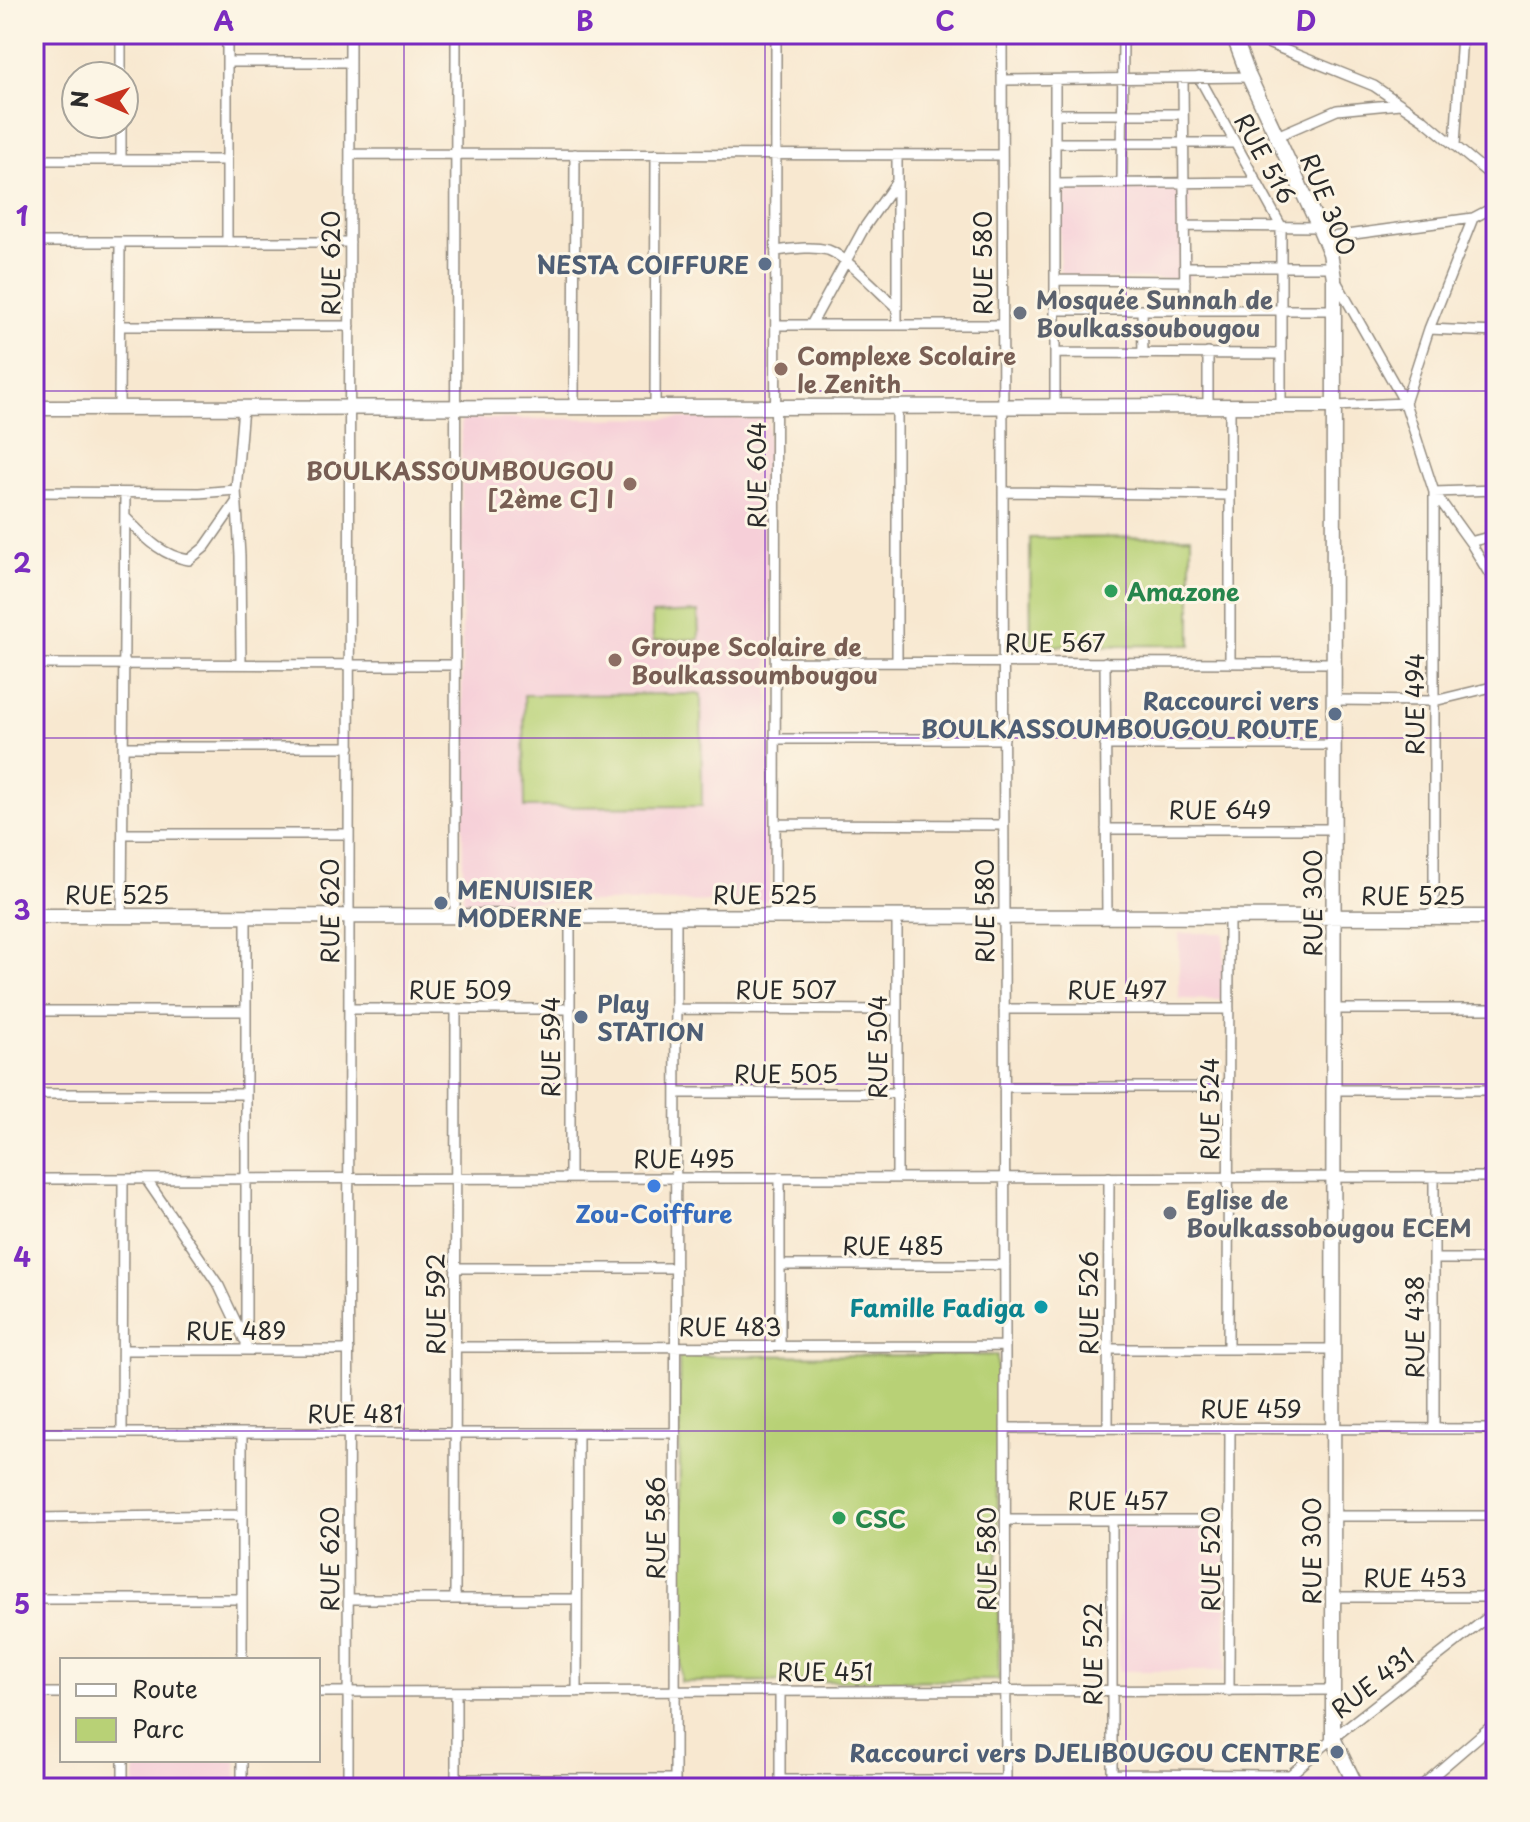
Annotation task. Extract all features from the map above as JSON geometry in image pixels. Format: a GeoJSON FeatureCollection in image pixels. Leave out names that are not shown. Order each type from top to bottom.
{"type":"FeatureCollection","features":[{"type":"Feature","properties":{"kind":"street"},"geometry":{"type":"LineString","coordinates":[[121,34],[121,60]]}},
{"type":"Feature","properties":{"kind":"street"},"geometry":{"type":"LineString","coordinates":[[227,34],[227,242]]}},
{"type":"Feature","properties":{"kind":"street","name":"RUE 620"},"geometry":{"type":"LineString","coordinates":[[348,1788],[350,34]]}},
{"type":"Feature","properties":{"kind":"street"},"geometry":{"type":"LineString","coordinates":[[455,916],[456,34]]}},
{"type":"Feature","properties":{"kind":"street","name":"RUE 604"},"geometry":{"type":"LineString","coordinates":[[775,916],[776,34]]}},
{"type":"Feature","properties":{"kind":"street","name":"RUE 580"},"geometry":{"type":"LineString","coordinates":[[1002,34],[1006,1784]]}},
{"type":"Feature","properties":{"kind":"street"},"geometry":{"type":"LineString","coordinates":[[1122,182],[1123,34]]}},
{"type":"Feature","properties":{"kind":"street","name":"RUE 300"},"geometry":{"type":"LineString","coordinates":[[1233,34],[1249,77],[1322,232],[1333,272],[1333,1738],[1357,1788]]}},
{"type":"Feature","properties":{"kind":"street"},"geometry":{"type":"LineString","coordinates":[[1245,34],[1374,86],[1455,145],[1496,180]]}},
{"type":"Feature","properties":{"kind":"street"},"geometry":{"type":"LineString","coordinates":[[1455,145],[1462,34]]}},
{"type":"Feature","properties":{"kind":"street"},"geometry":{"type":"LineString","coordinates":[[227,62],[350,62]]}},
{"type":"Feature","properties":{"kind":"street","name":"RUE 516"},"geometry":{"type":"LineString","coordinates":[[1199,77],[1281,226],[1281,406]]}},
{"type":"Feature","properties":{"kind":"street"},"geometry":{"type":"LineString","coordinates":[[1002,80],[1249,77]]}},
{"type":"Feature","properties":{"kind":"street"},"geometry":{"type":"LineString","coordinates":[[1183,78],[1185,310]]}},
{"type":"Feature","properties":{"kind":"street"},"geometry":{"type":"LineString","coordinates":[[1055,80],[1055,406]]}},
{"type":"Feature","properties":{"kind":"street"},"geometry":{"type":"LineString","coordinates":[[1277,136],[1337,110],[1401,104]]}},
{"type":"Feature","properties":{"kind":"street"},"geometry":{"type":"LineString","coordinates":[[1055,114],[1183,114]]}},
{"type":"Feature","properties":{"kind":"street"},"geometry":{"type":"LineString","coordinates":[[121,140],[121,160]]}},
{"type":"Feature","properties":{"kind":"street"},"geometry":{"type":"LineString","coordinates":[[1055,143],[1233,143]]}},
{"type":"Feature","properties":{"kind":"street"},"geometry":{"type":"LineString","coordinates":[[350,154],[1002,155]]}},
{"type":"Feature","properties":{"kind":"street"},"geometry":{"type":"LineString","coordinates":[[574,407],[575,154]]}},
{"type":"Feature","properties":{"kind":"street"},"geometry":{"type":"LineString","coordinates":[[655,407],[656,154]]}},
{"type":"Feature","properties":{"kind":"street"},"geometry":{"type":"LineString","coordinates":[[897,155],[897,325]]}},
{"type":"Feature","properties":{"kind":"street"},"geometry":{"type":"LineString","coordinates":[[34,160],[227,160]]}},
{"type":"Feature","properties":{"kind":"street"},"geometry":{"type":"LineString","coordinates":[[811,325],[879,204],[897,181]]}},
{"type":"Feature","properties":{"kind":"street"},"geometry":{"type":"LineString","coordinates":[[1055,184],[1255,182]]}},
{"type":"Feature","properties":{"kind":"street"},"geometry":{"type":"LineString","coordinates":[[1184,226],[1281,226],[1322,232],[1473,218],[1496,206]]}},
{"type":"Feature","properties":{"kind":"street"},"geometry":{"type":"LineString","coordinates":[[1405,403],[1429,329],[1473,218]]}},
{"type":"Feature","properties":{"kind":"street"},"geometry":{"type":"LineString","coordinates":[[34,242],[350,242]]}},
{"type":"Feature","properties":{"kind":"street"},"geometry":{"type":"LineString","coordinates":[[119,408],[120,242]]}},
{"type":"Feature","properties":{"kind":"street"},"geometry":{"type":"LineString","coordinates":[[776,251],[808,248],[839,255],[897,308]]}},
{"type":"Feature","properties":{"kind":"street"},"geometry":{"type":"LineString","coordinates":[[1185,267],[1281,267],[1333,272],[1405,403],[1434,492],[1496,585]]}},
{"type":"Feature","properties":{"kind":"street"},"geometry":{"type":"LineString","coordinates":[[1055,280],[1185,281]]}},
{"type":"Feature","properties":{"kind":"street"},"geometry":{"type":"LineString","coordinates":[[1055,310],[1334,310]]}},
{"type":"Feature","properties":{"kind":"street"},"geometry":{"type":"LineString","coordinates":[[1142,310],[1143,353]]}},
{"type":"Feature","properties":{"kind":"street"},"geometry":{"type":"LineString","coordinates":[[776,325],[1002,325]]}},
{"type":"Feature","properties":{"kind":"street"},"geometry":{"type":"LineString","coordinates":[[120,326],[350,326]]}},
{"type":"Feature","properties":{"kind":"street"},"geometry":{"type":"LineString","coordinates":[[1429,329],[1496,332]]}},
{"type":"Feature","properties":{"kind":"street"},"geometry":{"type":"LineString","coordinates":[[1055,353],[1281,354]]}},
{"type":"Feature","properties":{"kind":"street"},"geometry":{"type":"LineString","coordinates":[[1208,353],[1208,406]]}},
{"type":"Feature","properties":{"kind":"street"},"geometry":{"type":"LineString","coordinates":[[34,408],[1334,406],[1405,403]]}},
{"type":"Feature","properties":{"kind":"street"},"geometry":{"type":"LineString","coordinates":[[1230,406],[1230,662]]}},
{"type":"Feature","properties":{"kind":"street"},"geometry":{"type":"LineString","coordinates":[[241,664],[236,496],[243,407]]}},
{"type":"Feature","properties":{"kind":"street"},"geometry":{"type":"LineString","coordinates":[[897,407],[897,662]]}},
{"type":"Feature","properties":{"kind":"street"},"geometry":{"type":"LineString","coordinates":[[1434,492],[1496,490]]}},
{"type":"Feature","properties":{"kind":"street"},"geometry":{"type":"LineString","coordinates":[[34,492],[236,496]]}},
{"type":"Feature","properties":{"kind":"street"},"geometry":{"type":"LineString","coordinates":[[1003,492],[1230,495]]}},
{"type":"Feature","properties":{"kind":"street","name":"RUE 494"},"geometry":{"type":"LineString","coordinates":[[1434,492],[1434,917]]}},
{"type":"Feature","properties":{"kind":"street"},"geometry":{"type":"LineString","coordinates":[[122,916],[125,493]]}},
{"type":"Feature","properties":{"kind":"street"},"geometry":{"type":"LineString","coordinates":[[125,517],[151,543],[175,558],[189,560],[205,547],[236,496]]}},
{"type":"Feature","properties":{"kind":"street"},"geometry":{"type":"LineString","coordinates":[[1470,542],[1496,535]]}},
{"type":"Feature","properties":{"kind":"street","name":"RUE 567"},"geometry":{"type":"LineString","coordinates":[[776,662],[1334,663]]}},
{"type":"Feature","properties":{"kind":"street"},"geometry":{"type":"LineString","coordinates":[[1105,662],[1107,917]]}},
{"type":"Feature","properties":{"kind":"street"},"geometry":{"type":"LineString","coordinates":[[34,664],[455,665]]}},
{"type":"Feature","properties":{"kind":"street"},"geometry":{"type":"LineString","coordinates":[[1334,700],[1434,701],[1496,686]]}},
{"type":"Feature","properties":{"kind":"street"},"geometry":{"type":"LineString","coordinates":[[776,739],[1004,739]]}},
{"type":"Feature","properties":{"kind":"street"},"geometry":{"type":"LineString","coordinates":[[1105,745],[1334,745]]}},
{"type":"Feature","properties":{"kind":"street"},"geometry":{"type":"LineString","coordinates":[[123,747],[350,747]]}},
{"type":"Feature","properties":{"kind":"street"},"geometry":{"type":"LineString","coordinates":[[776,824],[1004,825]]}},
{"type":"Feature","properties":{"kind":"street","name":"RUE 649"},"geometry":{"type":"LineString","coordinates":[[1106,829],[1334,829]]}},
{"type":"Feature","properties":{"kind":"street"},"geometry":{"type":"LineString","coordinates":[[123,834],[349,834]]}},
{"type":"Feature","properties":{"kind":"street","name":"RUE 525"},"geometry":{"type":"LineString","coordinates":[[34,916],[1496,917]]}},
{"type":"Feature","properties":{"kind":"street"},"geometry":{"type":"LineString","coordinates":[[246,916],[246,1346]]}},
{"type":"Feature","properties":{"kind":"street","name":"RUE 594"},"geometry":{"type":"LineString","coordinates":[[570,916],[570,1178]]}},
{"type":"Feature","properties":{"kind":"street","name":"RUE 586"},"geometry":{"type":"LineString","coordinates":[[675,1784],[676,916]]}},
{"type":"Feature","properties":{"kind":"street","name":"RUE 504"},"geometry":{"type":"LineString","coordinates":[[897,916],[897,1177]]}},
{"type":"Feature","properties":{"kind":"street","name":"RUE 524"},"geometry":{"type":"LineString","coordinates":[[1228,1349],[1229,917]]}},
{"type":"Feature","properties":{"kind":"street","name":"RUE 509"},"geometry":{"type":"LineString","coordinates":[[349,1009],[570,1009]]}},
{"type":"Feature","properties":{"kind":"street","name":"RUE 592"},"geometry":{"type":"LineString","coordinates":[[455,1599],[456,1009]]}},
{"type":"Feature","properties":{"kind":"street","name":"RUE 507"},"geometry":{"type":"LineString","coordinates":[[676,1009],[897,1010]]}},
{"type":"Feature","properties":{"kind":"street","name":"RUE 497"},"geometry":{"type":"LineString","coordinates":[[1004,1009],[1229,1009]]}},
{"type":"Feature","properties":{"kind":"street"},"geometry":{"type":"LineString","coordinates":[[1334,1009],[1496,1009]]}},
{"type":"Feature","properties":{"kind":"street"},"geometry":{"type":"LineString","coordinates":[[34,1011],[246,1011]]}},
{"type":"Feature","properties":{"kind":"street"},"geometry":{"type":"LineString","coordinates":[[1004,1087],[1229,1087]]}},
{"type":"Feature","properties":{"kind":"street"},"geometry":{"type":"LineString","coordinates":[[1334,1090],[1496,1090]]}},
{"type":"Feature","properties":{"kind":"street","name":"RUE 505"},"geometry":{"type":"LineString","coordinates":[[676,1093],[897,1093]]}},
{"type":"Feature","properties":{"kind":"street"},"geometry":{"type":"LineString","coordinates":[[34,1094],[246,1094]]}},
{"type":"Feature","properties":{"kind":"street"},"geometry":{"type":"LineString","coordinates":[[780,1177],[780,1346]]}},
{"type":"Feature","properties":{"kind":"street","name":"RUE 526"},"geometry":{"type":"LineString","coordinates":[[1108,1428],[1109,1177]]}},
{"type":"Feature","properties":{"kind":"street","name":"RUE 438"},"geometry":{"type":"LineString","coordinates":[[1434,1177],[1434,1429]]}},
{"type":"Feature","properties":{"kind":"street","name":"RUE 495"},"geometry":{"type":"LineString","coordinates":[[34,1179],[1496,1177]]}},
{"type":"Feature","properties":{"kind":"street"},"geometry":{"type":"LineString","coordinates":[[122,1433],[123,1179]]}},
{"type":"Feature","properties":{"kind":"street"},"geometry":{"type":"LineString","coordinates":[[146,1179],[219,1286],[246,1346]]}},
{"type":"Feature","properties":{"kind":"street"},"geometry":{"type":"LineString","coordinates":[[1434,1259],[1496,1259]]}},
{"type":"Feature","properties":{"kind":"street","name":"RUE 485"},"geometry":{"type":"LineString","coordinates":[[780,1265],[1005,1265]]}},
{"type":"Feature","properties":{"kind":"street"},"geometry":{"type":"LineString","coordinates":[[455,1268],[676,1268]]}},
{"type":"Feature","properties":{"kind":"street","name":"RUE 489"},"geometry":{"type":"LineString","coordinates":[[123,1350],[246,1346],[349,1350]]}},
{"type":"Feature","properties":{"kind":"street","name":"RUE 483"},"geometry":{"type":"LineString","coordinates":[[455,1347],[1005,1346]]}},
{"type":"Feature","properties":{"kind":"street"},"geometry":{"type":"LineString","coordinates":[[1108,1349],[1333,1349]]}},
{"type":"Feature","properties":{"kind":"street","name":"RUE 459"},"geometry":{"type":"LineString","coordinates":[[1005,1428],[1496,1429]]}},
{"type":"Feature","properties":{"kind":"street","name":"RUE 520"},"geometry":{"type":"LineString","coordinates":[[1229,1691],[1230,1428]]}},
{"type":"Feature","properties":{"kind":"street","name":"RUE 481"},"geometry":{"type":"LineString","coordinates":[[34,1433],[676,1433]]}},
{"type":"Feature","properties":{"kind":"street"},"geometry":{"type":"LineString","coordinates":[[242,1433],[242,1658]]}},
{"type":"Feature","properties":{"kind":"street"},"geometry":{"type":"LineString","coordinates":[[577,1692],[578,1433]]}},
{"type":"Feature","properties":{"kind":"street"},"geometry":{"type":"LineString","coordinates":[[34,1518],[242,1515]]}},
{"type":"Feature","properties":{"kind":"street"},"geometry":{"type":"LineString","coordinates":[[1333,1516],[1496,1516]]}},
{"type":"Feature","properties":{"kind":"street","name":"RUE 457"},"geometry":{"type":"LineString","coordinates":[[1006,1520],[1230,1520]]}},
{"type":"Feature","properties":{"kind":"street","name":"RUE 522"},"geometry":{"type":"LineString","coordinates":[[1112,1520],[1112,1788]]}},
{"type":"Feature","properties":{"kind":"street","name":"RUE 453"},"geometry":{"type":"LineString","coordinates":[[1333,1597],[1496,1597]]}},
{"type":"Feature","properties":{"kind":"street"},"geometry":{"type":"LineString","coordinates":[[34,1599],[242,1599]]}},
{"type":"Feature","properties":{"kind":"street"},"geometry":{"type":"LineString","coordinates":[[349,1599],[577,1599]]}},
{"type":"Feature","properties":{"kind":"street","name":"RUE 431"},"geometry":{"type":"LineString","coordinates":[[1275,1788],[1333,1738],[1496,1611]]}},
{"type":"Feature","properties":{"kind":"street","name":"RUE 451"},"geometry":{"type":"LineString","coordinates":[[320,1692],[1333,1690]]}},
{"type":"Feature","properties":{"kind":"street"},"geometry":{"type":"LineString","coordinates":[[780,1691],[780,1784],[1006,1784]]}},
{"type":"Feature","properties":{"kind":"street"},"geometry":{"type":"LineString","coordinates":[[456,1692],[456,1784],[675,1784]]}},
{"type":"Feature","properties":{"kind":"street"},"geometry":{"type":"LineString","coordinates":[[34,1693],[60,1693]]}},
{"type":"Feature","properties":{"kind":"street"},"geometry":{"type":"LineString","coordinates":[[1419,1788],[1496,1722]]}},
{"type":"Feature","properties":{"kind":"street"},"geometry":{"type":"LineString","coordinates":[[123,1762],[123,1788]]}},
{"type":"Feature","properties":{"kind":"street"},"geometry":{"type":"LineString","coordinates":[[242,1762],[242,1788]]}},
{"type":"Feature","properties":{"kind":"street"},"geometry":{"type":"LineString","coordinates":[[1112,1774],[1290,1775]]}},
{"type":"Feature","properties":{"kind":"shaded area"},"geometry":{"type":"Polygon","coordinates":[[[1190,183],[1190,279],[1060,279],[1059,184],[1190,183]]]}},
{"type":"Feature","properties":{"kind":"shaded area","name":"Groupe Scolaire de Boulkassoumbougou"},"geometry":{"type":"Polygon","coordinates":[[[768,418],[770,901],[463,903],[461,419],[768,418]]]}},
{"type":"Feature","properties":{"kind":"shaded area"},"geometry":{"type":"Polygon","coordinates":[[[1179,933],[1224,933],[1224,1000],[1179,999],[1179,933]]]}},
{"type":"Feature","properties":{"kind":"shaded area"},"geometry":{"type":"Polygon","coordinates":[[[1120,1525],[1227,1525],[1226,1671],[1119,1671],[1120,1525]]]}},
{"type":"Feature","properties":{"kind":"shaded area"},"geometry":{"type":"Polygon","coordinates":[[[135,1762],[236,1762],[236,1788],[135,1788],[135,1762]]]}},
{"type":"Feature","properties":{"kind":"green space","name":"Amazone"},"geometry":{"type":"Polygon","coordinates":[[[1191,537],[1191,645],[1031,646],[1030,538],[1191,537]]]}},
{"type":"Feature","properties":{"kind":"green space"},"geometry":{"type":"Polygon","coordinates":[[[698,612],[699,639],[653,641],[652,614],[698,612]]]}},
{"type":"Feature","properties":{"kind":"green space"},"geometry":{"type":"Polygon","coordinates":[[[701,694],[702,806],[525,807],[524,695],[701,694]]]}},
{"type":"Feature","properties":{"kind":"green space","name":"CSC"},"geometry":{"type":"Polygon","coordinates":[[[997,1355],[999,1680],[681,1682],[679,1356],[997,1355]]]}},
{"type":"Feature","properties":{"kind":"place","name":"NESTA COIFFURE"},"geometry":{"type":"Point","coordinates":[765,264]}},
{"type":"Feature","properties":{"kind":"place","name":"Mosquée Sunnah de Boulkassoubougou"},"geometry":{"type":"Point","coordinates":[1020,313]}},
{"type":"Feature","properties":{"kind":"place","name":"Complexe Scolaire le Zenith"},"geometry":{"type":"Point","coordinates":[781,369]}},
{"type":"Feature","properties":{"kind":"place","name":"BOULKASSOUMBOUGOU [2ème C] I"},"geometry":{"type":"Point","coordinates":[630,484]}},
{"type":"Feature","properties":{"kind":"place","name":"Amazone"},"geometry":{"type":"Point","coordinates":[1111,591]}},
{"type":"Feature","properties":{"kind":"place","name":"Groupe Scolaire de Boulkassoumbougou"},"geometry":{"type":"Point","coordinates":[615,660]}},
{"type":"Feature","properties":{"kind":"place","name":"Raccourci vers BOULKASSOUMBOUGOU ROUTE"},"geometry":{"type":"Point","coordinates":[1335,714]}},
{"type":"Feature","properties":{"kind":"place","name":"MENUISIER MODERNE"},"geometry":{"type":"Point","coordinates":[441,903]}},
{"type":"Feature","properties":{"kind":"place","name":"Play STATION"},"geometry":{"type":"Point","coordinates":[581,1017]}},
{"type":"Feature","properties":{"kind":"place","name":"Zou-Coiffure"},"geometry":{"type":"Point","coordinates":[654,1186]}},
{"type":"Feature","properties":{"kind":"place","name":"Eglise de Boulkassobougou ECEM"},"geometry":{"type":"Point","coordinates":[1170,1213]}},
{"type":"Feature","properties":{"kind":"place","name":"Famille Fadiga"},"geometry":{"type":"Point","coordinates":[1041,1307]}},
{"type":"Feature","properties":{"kind":"place","name":"CSC"},"geometry":{"type":"Point","coordinates":[839,1518]}},
{"type":"Feature","properties":{"kind":"place","name":"Raccourci vers DJELIBOUGOU CENTRE"},"geometry":{"type":"Point","coordinates":[1337,1752]}}]}
